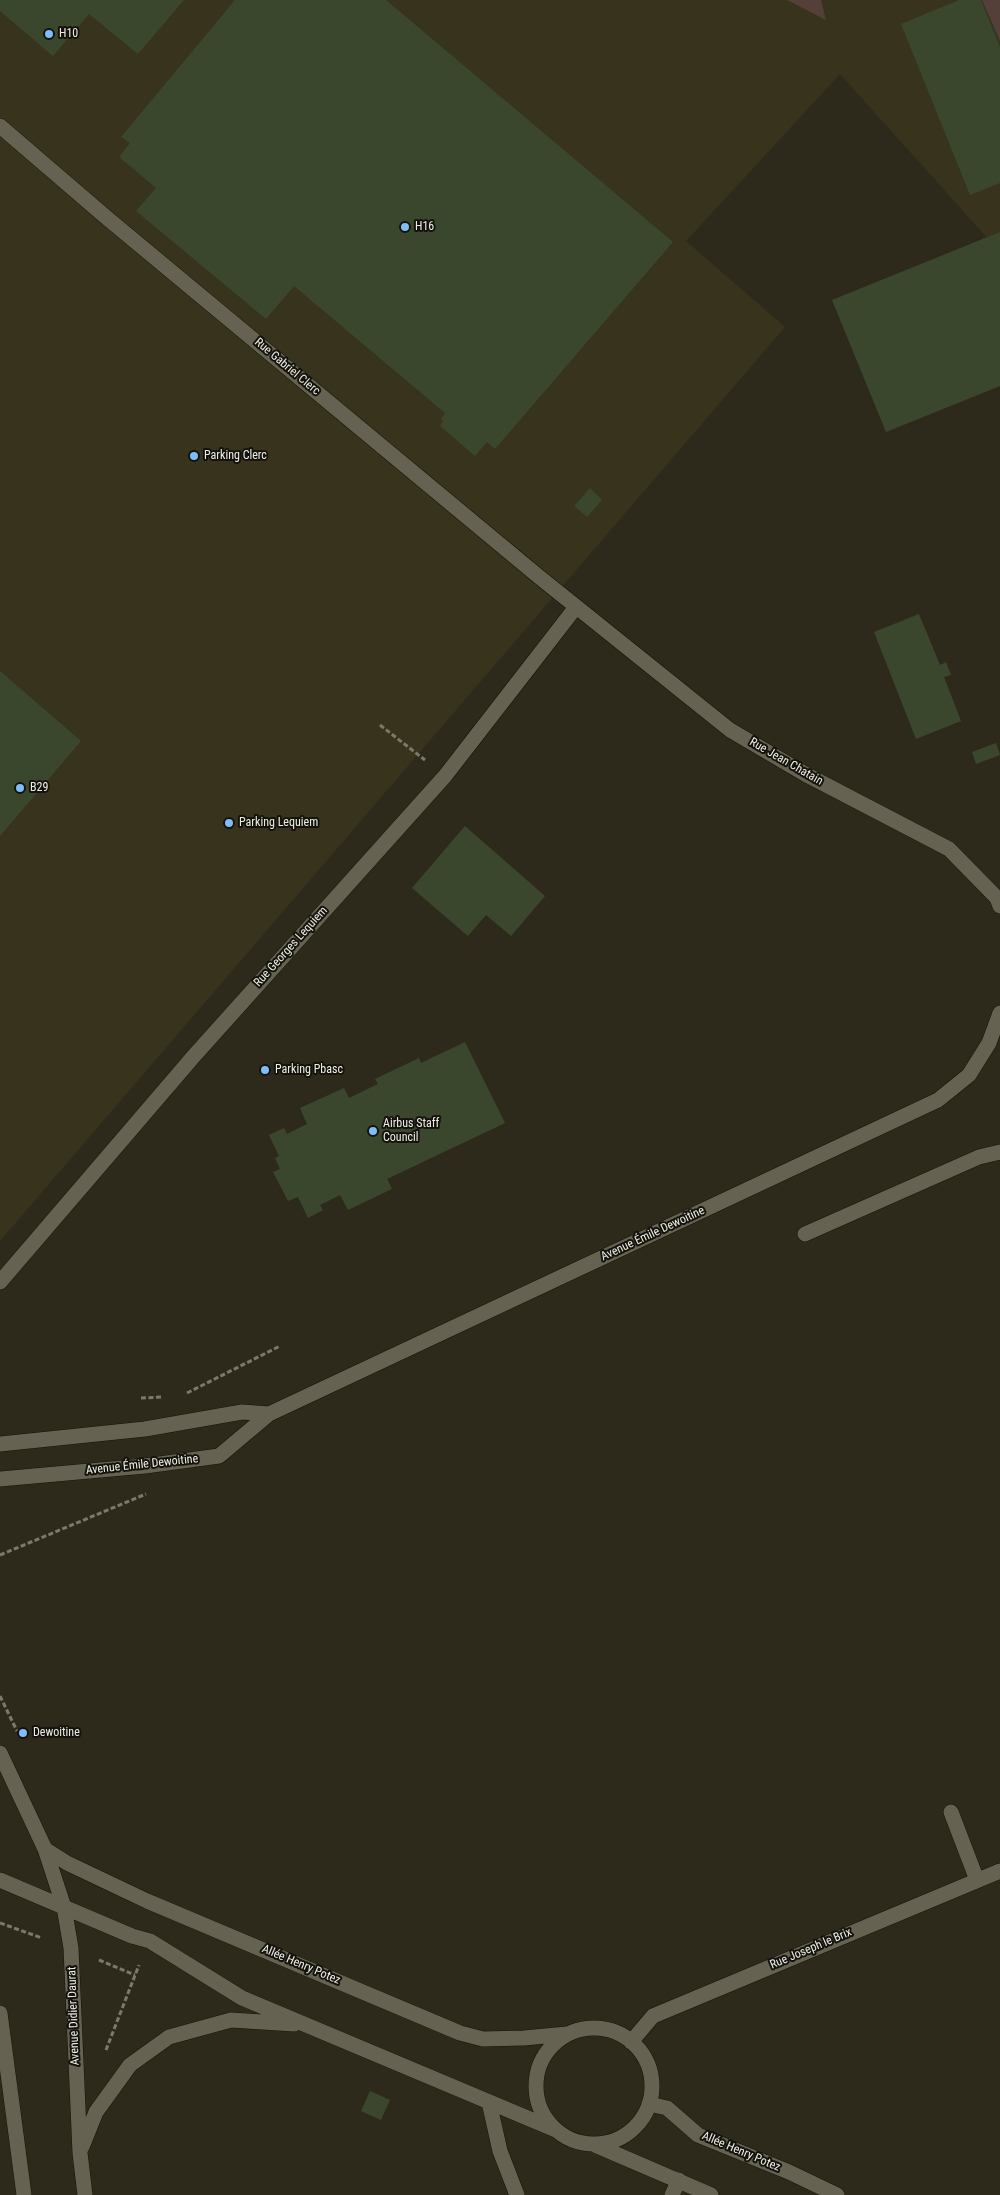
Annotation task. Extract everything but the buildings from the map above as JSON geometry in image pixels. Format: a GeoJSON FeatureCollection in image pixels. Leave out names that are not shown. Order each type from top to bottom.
{"type":"FeatureCollection","features":[{"type":"Feature","properties":{"kind":"street","name":"Rue Gabriel Clerc"},"geometry":{"type":"LineString","coordinates":[[0,126],[107,218],[576,607]]}},
{"type":"Feature","properties":{"kind":"street","name":"Rue Georges Lequiem"},"geometry":{"type":"LineString","coordinates":[[0,1282],[193,1057],[445,776],[576,607]]}},
{"type":"Feature","properties":{"kind":"street","name":"Rue Jean Chatain"},"geometry":{"type":"LineString","coordinates":[[576,607],[730,730],[805,774],[949,850],[997,898],[1000,906]]}},
{"type":"Feature","properties":{"kind":"street","name":"Avenue Émile Dewoitine"},"geometry":{"type":"LineString","coordinates":[[0,1479],[145,1466],[219,1456],[269,1414],[938,1100],[969,1075],[989,1043],[1000,1014]]}},
{"type":"Feature","properties":{"kind":"street"},"geometry":{"type":"LineString","coordinates":[[804,1234],[979,1157],[1000,1152]]}},
{"type":"Feature","properties":{"kind":"street","name":"Avenue Émile Dewoitine"},"geometry":{"type":"LineString","coordinates":[[0,1444],[145,1429],[242,1412],[269,1414]]}},
{"type":"Feature","properties":{"kind":"street","name":"Avenue Didier Daurat"},"geometry":{"type":"LineString","coordinates":[[0,1753],[45,1849],[64,1907],[71,1948],[80,2153],[85,2195]]}},
{"type":"Feature","properties":{"kind":"street"},"geometry":{"type":"LineString","coordinates":[[951,1812],[977,1880]]}},
{"type":"Feature","properties":{"kind":"street","name":"Allée Henry Potez"},"geometry":{"type":"LineString","coordinates":[[45,1849],[67,1863],[147,1901],[460,2033],[483,2039],[567,2034]]}},
{"type":"Feature","properties":{"kind":"street","name":"Rue Joseph le Brix"},"geometry":{"type":"LineString","coordinates":[[631,2042],[653,2016],[1000,1871]]}},
{"type":"Feature","properties":{"kind":"street"},"geometry":{"type":"LineString","coordinates":[[0,1880],[150,1941],[216,1980],[242,1998],[556,2130],[576,2141],[594,2144],[712,2195]]}},
{"type":"Feature","properties":{"kind":"street"},"geometry":{"type":"LineString","coordinates":[[0,2013],[24,2195]]}},
{"type":"Feature","properties":{"kind":"street"},"geometry":{"type":"LineString","coordinates":[[80,2153],[96,2112],[112,2088],[130,2065],[169,2037],[232,2020],[308,2025]]}},
{"type":"Feature","properties":{"kind":"street"},"geometry":{"type":"LineString","coordinates":[[556,2130],[542,2112],[535,2090],[538,2068],[549,2048],[567,2034],[589,2028],[612,2031],[631,2042],[643,2055],[650,2071],[652,2088],[649,2104],[640,2120],[628,2133],[612,2141],[594,2144]]}},
{"type":"Feature","properties":{"kind":"street"},"geometry":{"type":"LineString","coordinates":[[489,2102],[500,2151],[517,2195]]}},
{"type":"Feature","properties":{"kind":"street","name":"Allée Henry Potez"},"geometry":{"type":"LineString","coordinates":[[649,2104],[667,2108],[698,2135],[789,2172],[837,2195]]}},
{"type":"Feature","properties":{"kind":"street"},"geometry":{"type":"LineString","coordinates":[[672,2195],[678,2180]]}},
{"type":"Feature","properties":{"kind":"path"},"geometry":{"type":"LineString","coordinates":[[380,725],[445,776]]}},
{"type":"Feature","properties":{"kind":"path"},"geometry":{"type":"LineString","coordinates":[[179,1397],[280,1346]]}},
{"type":"Feature","properties":{"kind":"path"},"geometry":{"type":"LineString","coordinates":[[141,1398],[170,1397]]}},
{"type":"Feature","properties":{"kind":"path"},"geometry":{"type":"LineString","coordinates":[[0,1555],[147,1494],[147,1486]]}},
{"type":"Feature","properties":{"kind":"path"},"geometry":{"type":"LineString","coordinates":[[0,1696],[19,1736]]}},
{"type":"Feature","properties":{"kind":"path"},"geometry":{"type":"LineString","coordinates":[[0,1923],[28,1933]]}},
{"type":"Feature","properties":{"kind":"shaded area"},"geometry":{"type":"Polygon","coordinates":[[[0,0],[1000,0],[1000,252],[840,74],[686,241],[785,327],[0,1241],[0,0]]]}},
{"type":"Feature","properties":{"kind":"shaded area"},"geometry":{"type":"Polygon","coordinates":[[[787,0],[821,0],[826,20],[787,0]]]}},
{"type":"Feature","properties":{"kind":"shaded area"},"geometry":{"type":"Polygon","coordinates":[[[982,0],[1000,0],[1000,41],[982,0]]]}},
{"type":"Feature","properties":{"kind":"place","name":"H10"},"geometry":{"type":"Point","coordinates":[49,34]}},
{"type":"Feature","properties":{"kind":"place","name":"H16"},"geometry":{"type":"Point","coordinates":[405,227]}},
{"type":"Feature","properties":{"kind":"place","name":"Parking Clerc"},"geometry":{"type":"Point","coordinates":[194,456]}},
{"type":"Feature","properties":{"kind":"place","name":"B29"},"geometry":{"type":"Point","coordinates":[20,788]}},
{"type":"Feature","properties":{"kind":"place","name":"Parking Lequiem"},"geometry":{"type":"Point","coordinates":[229,823]}},
{"type":"Feature","properties":{"kind":"place","name":"Parking Pbasc"},"geometry":{"type":"Point","coordinates":[265,1070]}},
{"type":"Feature","properties":{"kind":"place","name":"Airbus Staff Council"},"geometry":{"type":"Point","coordinates":[373,1131]}},
{"type":"Feature","properties":{"kind":"place","name":"Dewoitine"},"geometry":{"type":"Point","coordinates":[23,1733]}}]}
